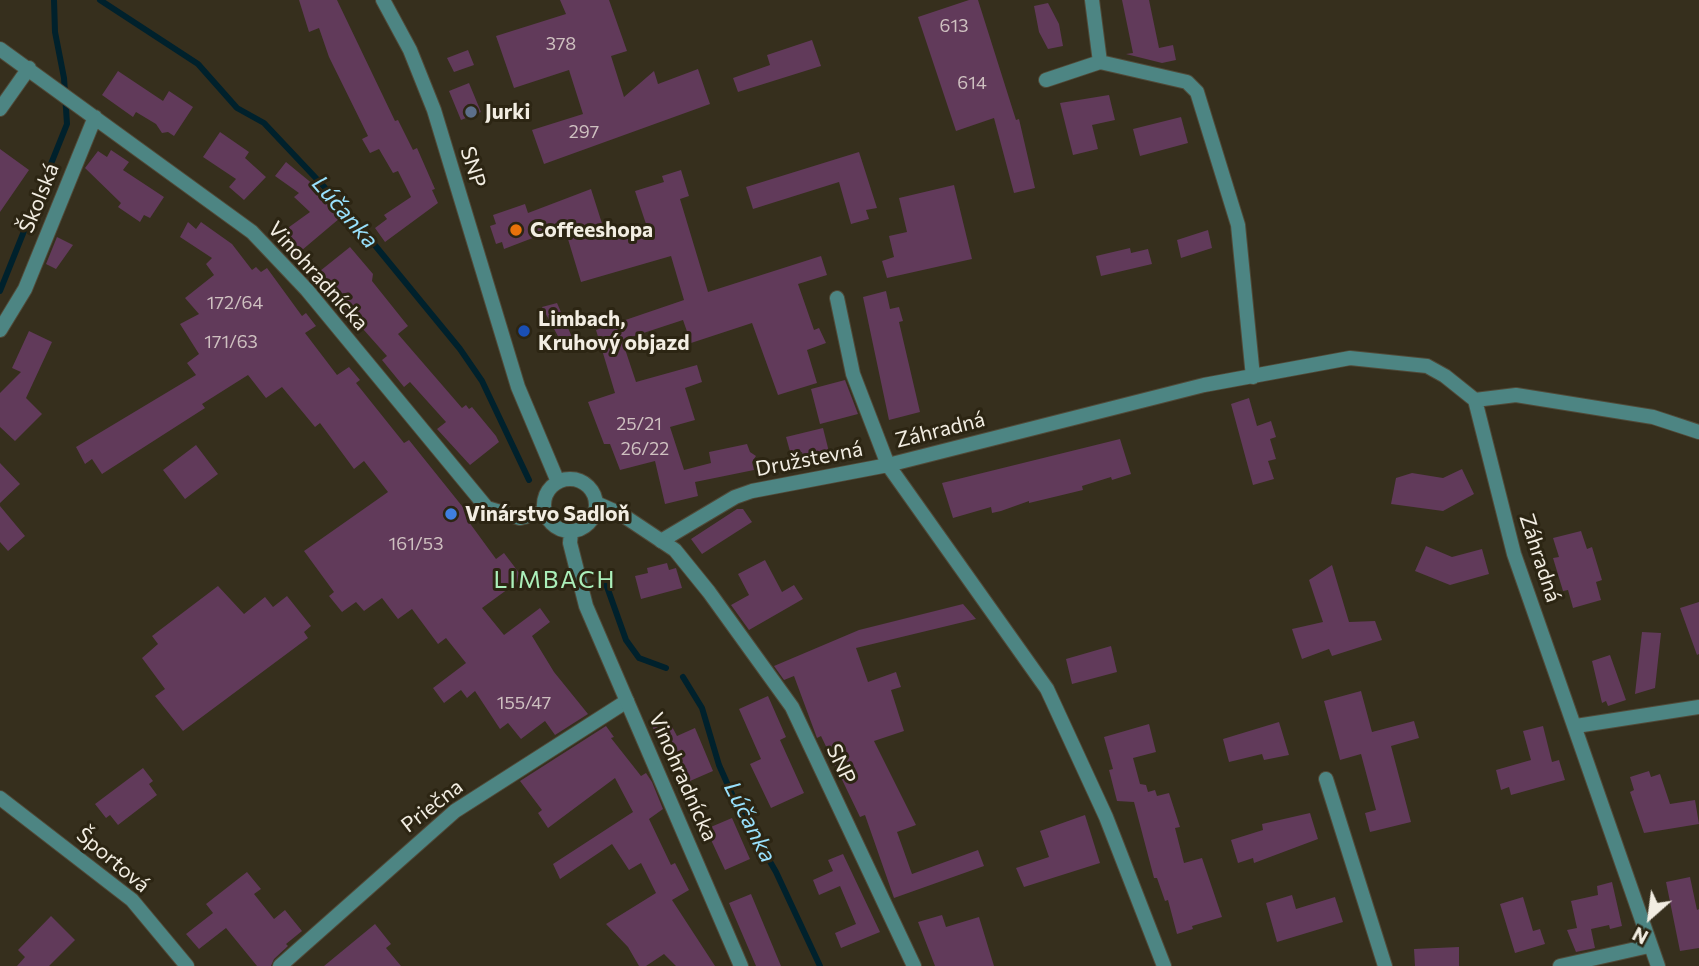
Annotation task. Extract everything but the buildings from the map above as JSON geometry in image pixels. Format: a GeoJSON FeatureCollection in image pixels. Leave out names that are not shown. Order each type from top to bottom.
{"type":"FeatureCollection","features":[{"type":"Feature","properties":{"kind":"street","name":"SNP"},"geometry":{"type":"LineString","coordinates":[[383,0],[410,50],[434,110],[506,352],[531,421],[558,482]]}},
{"type":"Feature","properties":{"kind":"street"},"geometry":{"type":"LineString","coordinates":[[1092,0],[1100,62]]}},
{"type":"Feature","properties":{"kind":"street","name":"Vinohradnícka"},"geometry":{"type":"LineString","coordinates":[[0,49],[252,232],[307,290],[487,508],[520,518],[544,512]]}},
{"type":"Feature","properties":{"kind":"street"},"geometry":{"type":"LineString","coordinates":[[1046,80],[1100,62],[1187,82],[1197,92],[1238,225],[1253,377]]}},
{"type":"Feature","properties":{"kind":"street"},"geometry":{"type":"LineString","coordinates":[[0,109],[29,68]]}},
{"type":"Feature","properties":{"kind":"street","name":"Školská"},"geometry":{"type":"LineString","coordinates":[[0,330],[24,289],[95,117]]}},
{"type":"Feature","properties":{"kind":"street","name":"Družstevná"},"geometry":{"type":"LineString","coordinates":[[661,541],[735,497],[752,491],[888,465],[853,374],[837,298]]}},
{"type":"Feature","properties":{"kind":"street","name":"Záhradná"},"geometry":{"type":"LineString","coordinates":[[1164,966],[1106,817],[1047,689],[888,465],[1203,385],[1350,358],[1427,366],[1445,376],[1475,400],[1514,554],[1658,966]]}},
{"type":"Feature","properties":{"kind":"street"},"geometry":{"type":"LineString","coordinates":[[1475,400],[1516,395],[1653,416],[1699,432]]}},
{"type":"Feature","properties":{"kind":"street"},"geometry":{"type":"LineString","coordinates":[[566,479],[583,482],[590,487],[596,503],[593,519],[587,526],[571,532],[554,526],[544,512],[546,494],[558,482],[566,479]]}},
{"type":"Feature","properties":{"kind":"street","name":"SNP"},"geometry":{"type":"LineString","coordinates":[[596,503],[621,514],[675,550],[709,592],[792,708],[914,966]]}},
{"type":"Feature","properties":{"kind":"street","name":"Vinohradnícka"},"geometry":{"type":"LineString","coordinates":[[571,532],[570,543],[586,606],[741,966]]}},
{"type":"Feature","properties":{"kind":"street","name":"Priečna"},"geometry":{"type":"LineString","coordinates":[[280,966],[455,811],[627,701]]}},
{"type":"Feature","properties":{"kind":"street"},"geometry":{"type":"LineString","coordinates":[[1576,726],[1699,708]]}},
{"type":"Feature","properties":{"kind":"street"},"geometry":{"type":"LineString","coordinates":[[1326,779],[1385,966]]}},
{"type":"Feature","properties":{"kind":"street","name":"Športová"},"geometry":{"type":"LineString","coordinates":[[0,799],[132,900],[187,966]]}},
{"type":"Feature","properties":{"kind":"street"},"geometry":{"type":"LineString","coordinates":[[1560,966],[1649,946]]}},
{"type":"Feature","properties":{"kind":"waterway"},"geometry":{"type":"LineString","coordinates":[[0,291],[67,124],[64,78],[55,32],[54,0]]}},
{"type":"Feature","properties":{"kind":"waterway","name":"Lúčanka"},"geometry":{"type":"LineString","coordinates":[[100,0],[198,64],[237,108],[264,123],[346,210],[460,349],[482,381],[529,480]]}},
{"type":"Feature","properties":{"kind":"waterway","name":"Lúčanka"},"geometry":{"type":"LineString","coordinates":[[606,584],[626,640],[639,658],[666,668]]}},
{"type":"Feature","properties":{"kind":"waterway","name":"Lúčanka"},"geometry":{"type":"LineString","coordinates":[[683,677],[702,708],[719,765],[735,801],[776,872],[820,966]]}},
{"type":"Feature","properties":{"kind":"place","name":"Jurki"},"geometry":{"type":"Point","coordinates":[471,112]}},
{"type":"Feature","properties":{"kind":"place","name":"Coffeeshopa"},"geometry":{"type":"Point","coordinates":[516,230]}},
{"type":"Feature","properties":{"kind":"place","name":"Limbach, Kruhový objazd"},"geometry":{"type":"Point","coordinates":[524,331]}},
{"type":"Feature","properties":{"kind":"place","name":"Vinárstvo Sadloň"},"geometry":{"type":"Point","coordinates":[451,514]}},
{"type":"Feature","properties":{"kind":"district","name":"LIMBACH"},"geometry":{"type":"Point","coordinates":[555,580]}}]}
